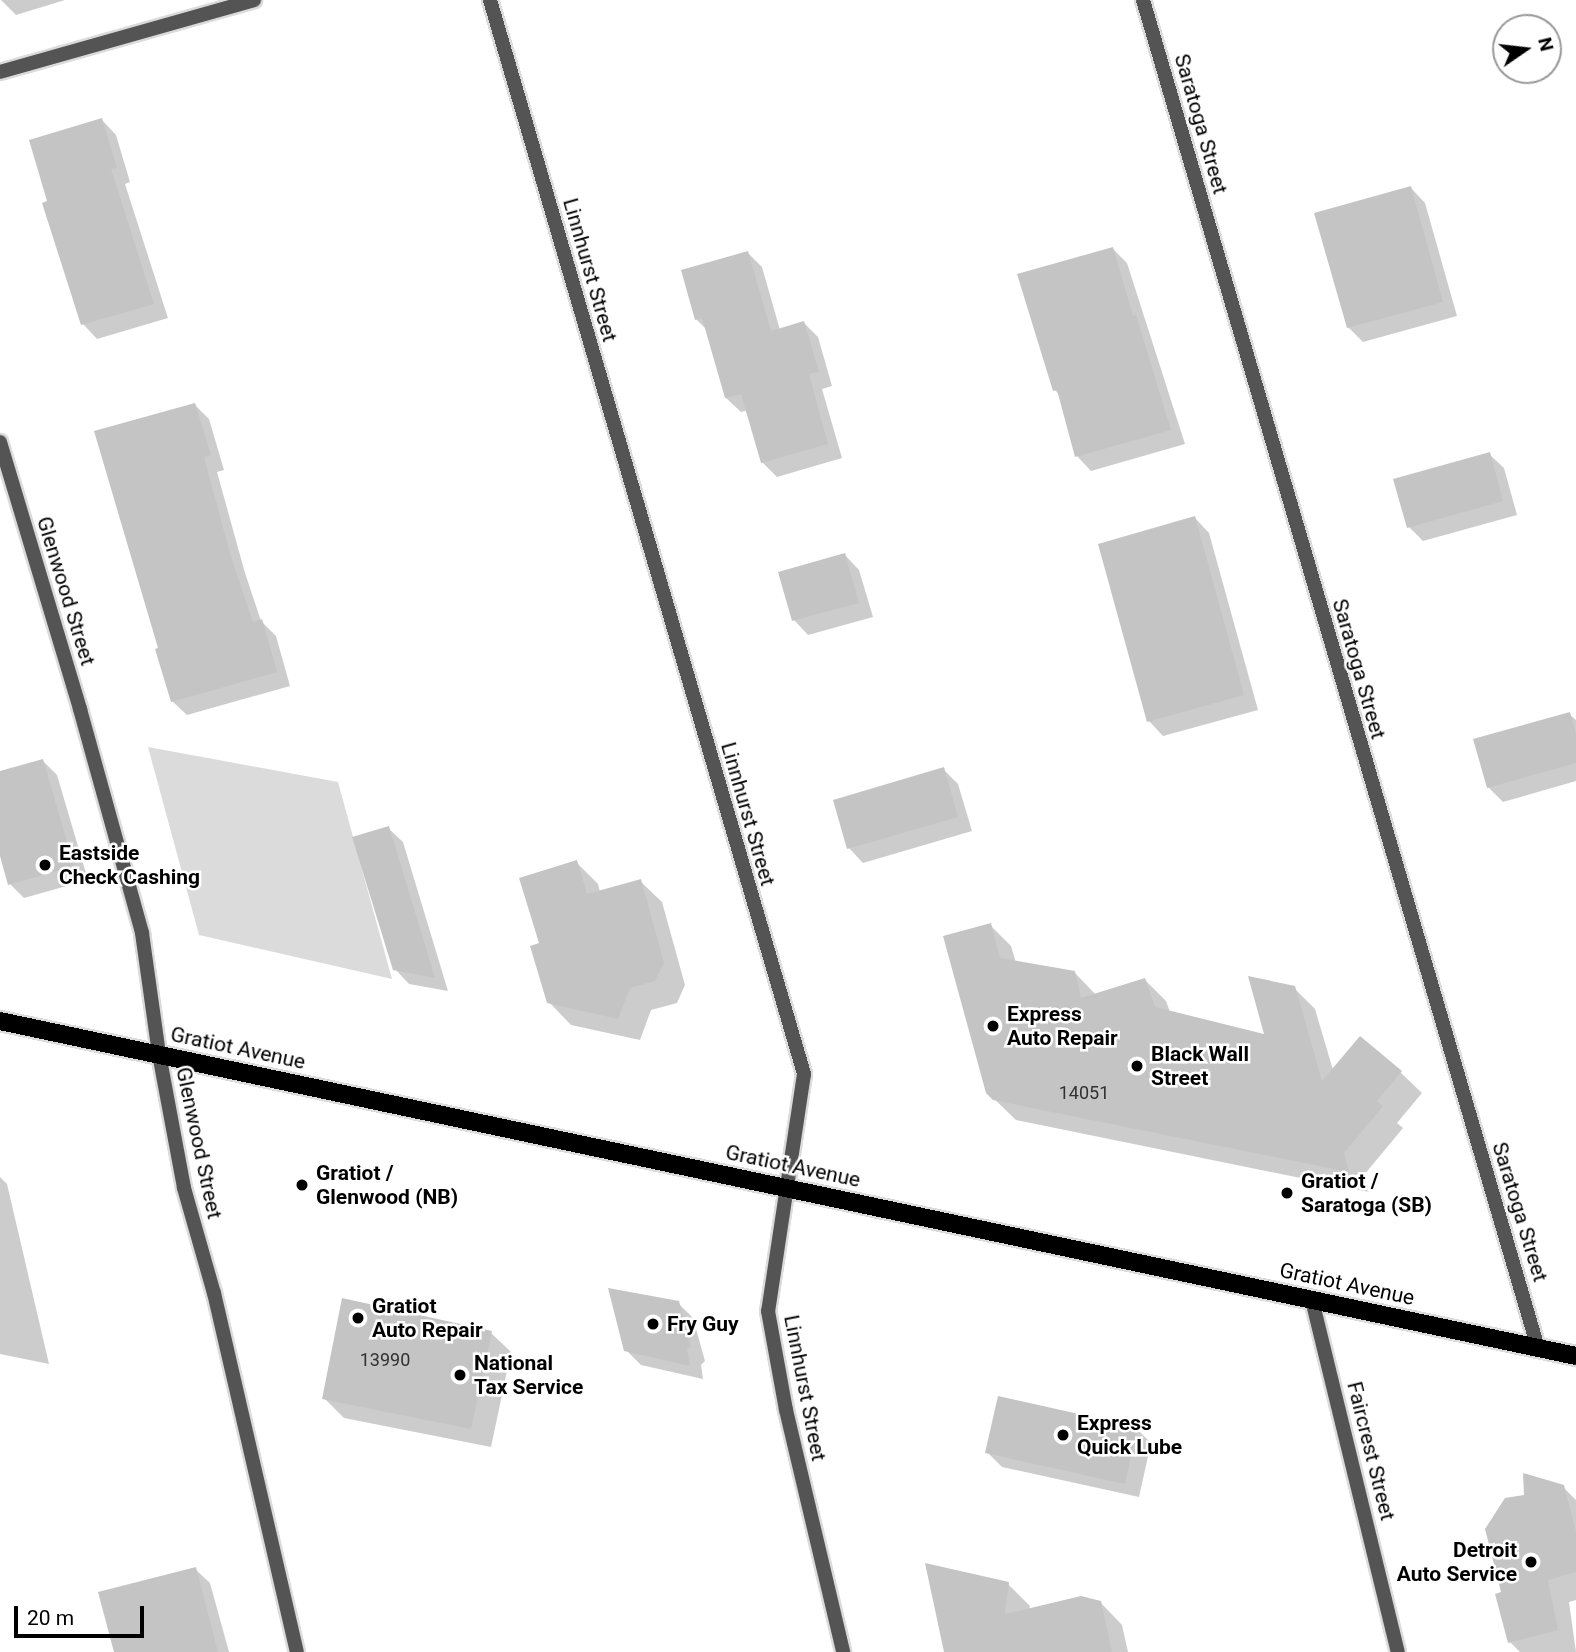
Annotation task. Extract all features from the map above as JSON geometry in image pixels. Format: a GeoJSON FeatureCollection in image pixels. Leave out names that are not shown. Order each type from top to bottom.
{"type":"FeatureCollection","features":[{"type":"Feature","properties":{"kind":"main road","name":"Gratiot Avenue"},"geometry":{"type":"LineString","coordinates":[[0,1021],[1576,1356]]}},
{"type":"Feature","properties":{"kind":"street"},"geometry":{"type":"LineString","coordinates":[[0,72],[254,0]]}},
{"type":"Feature","properties":{"kind":"street","name":"Linnhurst Street"},"geometry":{"type":"LineString","coordinates":[[489,0],[804,1074],[768,1311],[786,1409],[843,1652]]}},
{"type":"Feature","properties":{"kind":"street","name":"Saratoga Street"},"geometry":{"type":"LineString","coordinates":[[1143,0],[1538,1348]]}},
{"type":"Feature","properties":{"kind":"street","name":"Glenwood Street"},"geometry":{"type":"LineString","coordinates":[[0,442],[80,709],[140,925],[159,1054],[184,1188],[214,1293],[298,1652]]}},
{"type":"Feature","properties":{"kind":"street","name":"Faircrest Street"},"geometry":{"type":"LineString","coordinates":[[1312,1300],[1398,1652]]}},
{"type":"Feature","properties":{"kind":"shaded area"},"geometry":{"type":"Polygon","coordinates":[[[148,747],[338,782],[392,979],[199,935],[148,747]]]}},
{"type":"Feature","properties":{"kind":"building"},"geometry":{"type":"Polygon","coordinates":[[[102,118],[117,168],[111,169],[154,304],[81,325],[42,203],[47,201],[29,140],[102,118]]]}},
{"type":"Feature","properties":{"kind":"building"},"geometry":{"type":"Polygon","coordinates":[[[1411,186],[1443,302],[1347,328],[1314,213],[1411,186]]]}},
{"type":"Feature","properties":{"kind":"building"},"geometry":{"type":"Polygon","coordinates":[[[1113,247],[1171,430],[1075,457],[1057,390],[1053,391],[1017,274],[1113,247]]]}},
{"type":"Feature","properties":{"kind":"building"},"geometry":{"type":"Polygon","coordinates":[[[748,251],[771,331],[804,321],[819,372],[809,374],[828,444],[761,463],[741,394],[725,398],[702,318],[695,320],[681,270],[748,251]]]}},
{"type":"Feature","properties":{"kind":"building"},"geometry":{"type":"Polygon","coordinates":[[[195,403],[211,455],[204,457],[231,557],[253,622],[262,619],[277,672],[171,702],[155,649],[158,648],[94,431],[195,403]]]}},
{"type":"Feature","properties":{"kind":"building"},"geometry":{"type":"Polygon","coordinates":[[[1490,452],[1503,501],[1407,528],[1393,479],[1490,452]]]}},
{"type":"Feature","properties":{"kind":"building"},"geometry":{"type":"Polygon","coordinates":[[[1195,516],[1244,695],[1147,722],[1098,544],[1195,516]]]}},
{"type":"Feature","properties":{"kind":"building"},"geometry":{"type":"Polygon","coordinates":[[[845,553],[859,603],[792,621],[778,572],[845,553]]]}},
{"type":"Feature","properties":{"kind":"building"},"geometry":{"type":"Polygon","coordinates":[[[1570,712],[1576,734],[1576,763],[1487,788],[1473,739],[1570,712]]]}},
{"type":"Feature","properties":{"kind":"building"},"geometry":{"type":"Polygon","coordinates":[[[43,759],[74,866],[8,885],[0,856],[0,771],[43,759]]]}},
{"type":"Feature","properties":{"kind":"building"},"geometry":{"type":"Polygon","coordinates":[[[944,767],[958,817],[847,849],[833,800],[944,767]]]}},
{"type":"Feature","properties":{"kind":"building"},"geometry":{"type":"Polygon","coordinates":[[[389,826],[435,978],[393,970],[352,837],[389,826]]]}},
{"type":"Feature","properties":{"kind":"building"},"geometry":{"type":"Polygon","coordinates":[[[577,860],[587,894],[641,879],[664,963],[655,981],[630,988],[618,1019],[547,1003],[530,946],[539,943],[519,878],[577,860]]]}},
{"type":"Feature","properties":{"kind":"building"},"geometry":{"type":"Polygon","coordinates":[[[991,923],[1000,958],[1075,971],[1081,998],[1145,978],[1155,1007],[1264,1034],[1248,976],[1295,986],[1322,1081],[1360,1036],[1402,1071],[1377,1101],[1383,1106],[1344,1153],[1349,1172],[993,1100],[986,1093],[943,936],[991,923]]]}},
{"type":"Feature","properties":{"kind":"building"},"geometry":{"type":"Polygon","coordinates":[[[608,1288],[679,1301],[691,1346],[687,1350],[690,1366],[624,1351],[608,1288]]]}},
{"type":"Feature","properties":{"kind":"building"},"geometry":{"type":"Polygon","coordinates":[[[342,1298],[492,1331],[471,1429],[322,1399],[342,1298]]]}},
{"type":"Feature","properties":{"kind":"building"},"geometry":{"type":"Polygon","coordinates":[[[998,1396],[1137,1427],[1125,1484],[985,1453],[998,1396]]]}},
{"type":"Feature","properties":{"kind":"building"},"geometry":{"type":"Polygon","coordinates":[[[1523,1473],[1564,1485],[1576,1532],[1576,1572],[1548,1580],[1558,1630],[1508,1643],[1495,1594],[1501,1592],[1485,1529],[1505,1498],[1524,1495],[1523,1473]]]}},
{"type":"Feature","properties":{"kind":"building"},"geometry":{"type":"Polygon","coordinates":[[[925,1563],[1009,1582],[1005,1614],[1081,1596],[1101,1601],[1112,1652],[944,1652],[925,1563]]]}},
{"type":"Feature","properties":{"kind":"building"},"geometry":{"type":"Polygon","coordinates":[[[196,1567],[218,1652],[114,1652],[98,1592],[196,1567]]]}},
{"type":"Feature","properties":{"kind":"place","name":"Eastside Check Cashing"},"geometry":{"type":"Point","coordinates":[45,865]}},
{"type":"Feature","properties":{"kind":"place","name":"Express Auto Repair"},"geometry":{"type":"Point","coordinates":[993,1026]}},
{"type":"Feature","properties":{"kind":"place","name":"Black Wall Street"},"geometry":{"type":"Point","coordinates":[1137,1066]}},
{"type":"Feature","properties":{"kind":"place","name":"Gratiot / Glenwood (NB)"},"geometry":{"type":"Point","coordinates":[302,1185]}},
{"type":"Feature","properties":{"kind":"place","name":"Gratiot / Saratoga (SB)"},"geometry":{"type":"Point","coordinates":[1287,1193]}},
{"type":"Feature","properties":{"kind":"place","name":"Gratiot Auto Repair"},"geometry":{"type":"Point","coordinates":[358,1318]}},
{"type":"Feature","properties":{"kind":"place","name":"Fry Guy"},"geometry":{"type":"Point","coordinates":[653,1324]}},
{"type":"Feature","properties":{"kind":"place","name":"National Tax Service"},"geometry":{"type":"Point","coordinates":[460,1375]}},
{"type":"Feature","properties":{"kind":"place","name":"Express Quick Lube"},"geometry":{"type":"Point","coordinates":[1063,1435]}},
{"type":"Feature","properties":{"kind":"place","name":"Detroit Auto Service"},"geometry":{"type":"Point","coordinates":[1531,1562]}}]}
